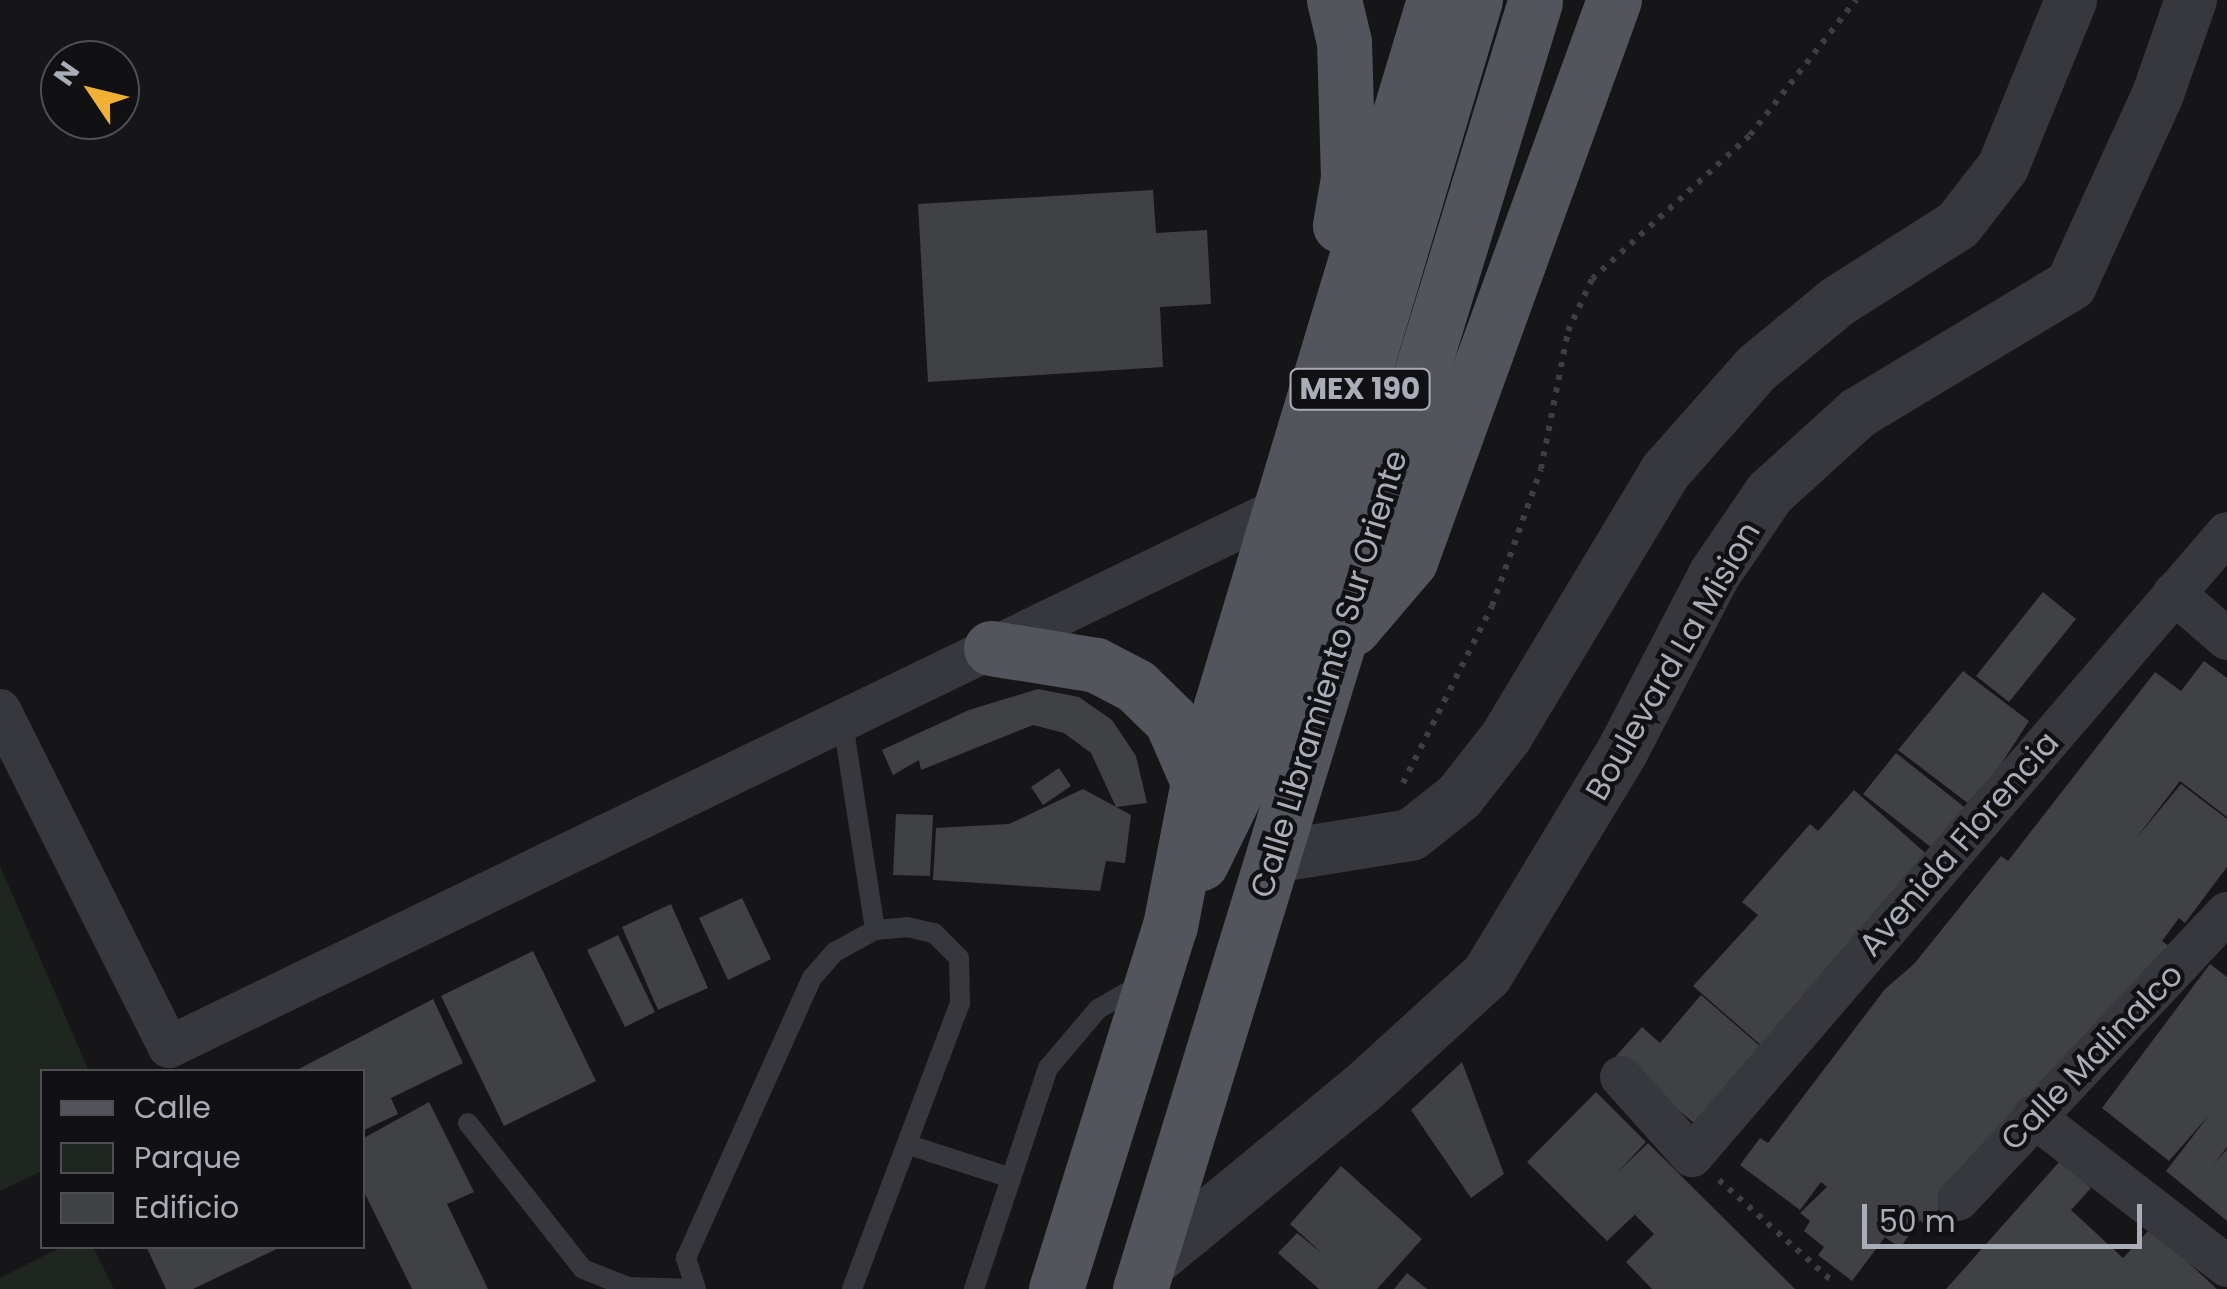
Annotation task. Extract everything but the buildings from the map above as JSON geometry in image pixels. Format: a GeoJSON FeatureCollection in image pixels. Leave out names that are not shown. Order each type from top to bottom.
{"type":"FeatureCollection","features":[{"type":"Feature","properties":{"kind":"main road"},"geometry":{"type":"LineString","coordinates":[[1309,405],[1348,178],[1344,42],[1334,0]]}},
{"type":"Feature","properties":{"kind":"main road"},"geometry":{"type":"LineString","coordinates":[[1056,1289],[1153,978],[1220,780],[1277,510],[1434,0]]}},
{"type":"Feature","properties":{"kind":"main road","name":"MEX 190"},"geometry":{"type":"LineString","coordinates":[[1220,780],[1475,0]]}},
{"type":"Feature","properties":{"kind":"main road"},"geometry":{"type":"LineString","coordinates":[[1338,645],[1410,561],[1614,0]]}},
{"type":"Feature","properties":{"kind":"main road","name":"Calle Libramiento Sur Oriente"},"geometry":{"type":"LineString","coordinates":[[1144,1278],[1535,2]]}},
{"type":"Feature","properties":{"kind":"main road"},"geometry":{"type":"LineString","coordinates":[[991,648],[1096,665],[1136,686],[1171,720],[1220,780]]}},
{"type":"Feature","properties":{"kind":"street"},"geometry":{"type":"LineString","coordinates":[[1273,858],[1412,835],[1459,797],[1506,737],[1664,472],[1758,368],[1837,302],[1958,224],[2004,167],[2071,0]]}},
{"type":"Feature","properties":{"kind":"street","name":"Boulevard La Mision"},"geometry":{"type":"LineString","coordinates":[[1144,1278],[1487,975],[1622,752],[1714,575],[1770,493],[1858,412],[2071,285],[2151,111],[2191,0]]}},
{"type":"Feature","properties":{"kind":"street"},"geometry":{"type":"LineString","coordinates":[[0,710],[169,1047],[1277,510]]}},
{"type":"Feature","properties":{"kind":"street","name":"Avenida Florencia"},"geometry":{"type":"LineString","coordinates":[[1692,1156],[2227,533]]}},
{"type":"Feature","properties":{"kind":"street"},"geometry":{"type":"LineString","coordinates":[[2174,593],[2227,639]]}},
{"type":"Feature","properties":{"kind":"street","name":"Calle Malinalco"},"geometry":{"type":"LineString","coordinates":[[1958,1200],[2033,1116],[2219,938]]}},
{"type":"Feature","properties":{"kind":"street"},"geometry":{"type":"LineString","coordinates":[[1621,1076],[1692,1156]]}},
{"type":"Feature","properties":{"kind":"street"},"geometry":{"type":"LineString","coordinates":[[2033,1116],[2227,1266]]}},
{"type":"Feature","properties":{"kind":"lane"},"geometry":{"type":"LineString","coordinates":[[843,722],[875,930]]}},
{"type":"Feature","properties":{"kind":"lane"},"geometry":{"type":"LineString","coordinates":[[468,1123],[583,1270],[628,1287],[696,1289],[686,1258],[812,978],[835,952],[875,930],[906,927],[934,934],[959,958],[960,1002],[950,1038],[852,1289]]}},
{"type":"Feature","properties":{"kind":"lane"},"geometry":{"type":"LineString","coordinates":[[974,1289],[1048,1068],[1098,1009],[1153,978]]}},
{"type":"Feature","properties":{"kind":"lane"},"geometry":{"type":"LineString","coordinates":[[909,1144],[1011,1178]]}},
{"type":"Feature","properties":{"kind":"path"},"geometry":{"type":"LineString","coordinates":[[1374,842],[1492,606],[1541,470],[1568,331],[1592,280],[1750,135],[1856,0]]}},
{"type":"Feature","properties":{"kind":"path"},"geometry":{"type":"LineString","coordinates":[[1692,1156],[1832,1282]]}},
{"type":"Feature","properties":{"kind":"green space"},"geometry":{"type":"Polygon","coordinates":[[[0,866],[88,1069],[40,1069],[40,1172],[0,1191],[0,866]]]}},
{"type":"Feature","properties":{"kind":"green space"},"geometry":{"type":"Polygon","coordinates":[[[57,1249],[94,1249],[114,1289],[0,1289],[0,1278],[57,1249]]]}}]}
